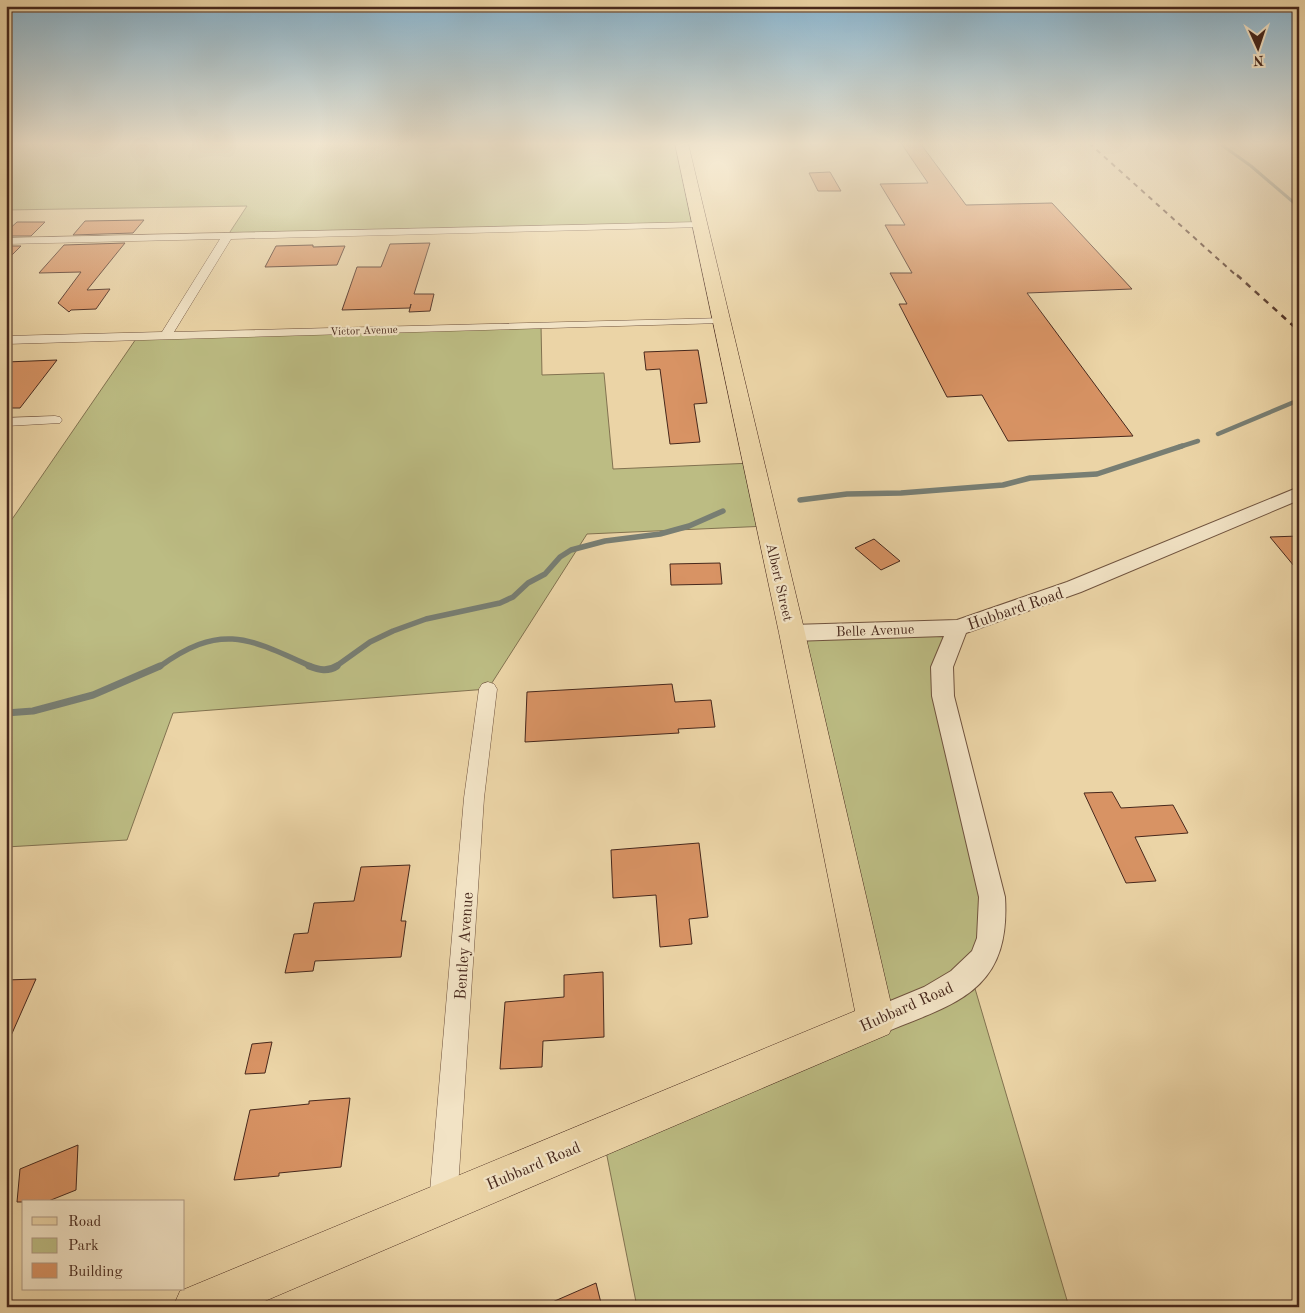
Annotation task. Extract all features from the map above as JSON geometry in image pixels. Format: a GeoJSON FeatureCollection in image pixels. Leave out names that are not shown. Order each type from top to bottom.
{"type":"FeatureCollection","features":[{"type":"Feature","properties":{"kind":"main road","name":"Albert Street"},"geometry":{"type":"LineString","coordinates":[[695,204],[792,632],[876,1021]]}},
{"type":"Feature","properties":{"kind":"main road","name":"Hubbard Road"},"geometry":{"type":"LineString","coordinates":[[196,1307],[876,1021]]}},
{"type":"Feature","properties":{"kind":"street"},"geometry":{"type":"LineString","coordinates":[[6,240],[700,225]]}},
{"type":"Feature","properties":{"kind":"street"},"geometry":{"type":"LineString","coordinates":[[166,335],[228,235]]}},
{"type":"Feature","properties":{"kind":"street","name":"Victor Avenue"},"geometry":{"type":"LineString","coordinates":[[6,340],[721,320]]}},
{"type":"Feature","properties":{"kind":"street"},"geometry":{"type":"LineString","coordinates":[[6,422],[55,420]]}},
{"type":"Feature","properties":{"kind":"street","name":"Hubbard Road"},"geometry":{"type":"LineString","coordinates":[[876,1021],[949,989],[970,975],[983,959],[989,941],[993,917],[992,897],[943,696],[942,667],[958,628],[1074,586],[1299,493]]}},
{"type":"Feature","properties":{"kind":"street","name":"Belle Avenue"},"geometry":{"type":"LineString","coordinates":[[792,632],[958,628]]}},
{"type":"Feature","properties":{"kind":"street","name":"Bentley Avenue"},"geometry":{"type":"LineString","coordinates":[[443,1203],[474,806],[488,690]]}},
{"type":"Feature","properties":{"kind":"green space"},"geometry":{"type":"Polygon","coordinates":[[[6,204],[695,204],[700,225],[228,235],[247,206],[6,210],[6,204]]]}},
{"type":"Feature","properties":{"kind":"green space"},"geometry":{"type":"Polygon","coordinates":[[[541,325],[542,375],[604,373],[613,469],[753,463],[768,526],[587,534],[488,689],[173,713],[127,840],[6,847],[6,528],[138,336],[541,325]]]}},
{"type":"Feature","properties":{"kind":"green space"},"geometry":{"type":"Polygon","coordinates":[[[958,628],[942,667],[992,897],[971,975],[1069,1307],[637,1307],[603,1136],[876,1021],[792,633],[958,628]]]}},
{"type":"Feature","properties":{"kind":"building"},"geometry":{"type":"Polygon","coordinates":[[[892,204],[1053,204],[1132,289],[1027,293],[1133,436],[1008,441],[982,395],[947,397],[899,304],[907,304],[890,273],[912,273],[885,225],[905,225],[892,204]]]}},
{"type":"Feature","properties":{"kind":"building"},"geometry":{"type":"Polygon","coordinates":[[[144,220],[133,233],[73,235],[85,221],[144,220]]]}},
{"type":"Feature","properties":{"kind":"building"},"geometry":{"type":"Polygon","coordinates":[[[17,222],[45,222],[31,236],[6,236],[6,232],[17,222]]]}},
{"type":"Feature","properties":{"kind":"building"},"geometry":{"type":"Polygon","coordinates":[[[125,243],[87,290],[110,289],[96,309],[71,310],[69,312],[58,303],[81,272],[39,273],[64,245],[125,243]]]}},
{"type":"Feature","properties":{"kind":"building"},"geometry":{"type":"Polygon","coordinates":[[[430,243],[414,294],[434,294],[430,311],[409,312],[410,308],[342,310],[357,267],[381,267],[390,244],[430,243]]]}},
{"type":"Feature","properties":{"kind":"building"},"geometry":{"type":"Polygon","coordinates":[[[313,245],[313,247],[345,246],[337,265],[265,267],[276,246],[313,245]]]}},
{"type":"Feature","properties":{"kind":"building"},"geometry":{"type":"Polygon","coordinates":[[[6,246],[21,246],[6,261],[6,246]]]}},
{"type":"Feature","properties":{"kind":"building"},"geometry":{"type":"Polygon","coordinates":[[[698,350],[707,403],[694,404],[700,442],[670,444],[660,369],[646,370],[644,352],[698,350]]]}},
{"type":"Feature","properties":{"kind":"building"},"geometry":{"type":"Polygon","coordinates":[[[57,360],[20,408],[6,408],[6,362],[57,360]]]}},
{"type":"Feature","properties":{"kind":"building"},"geometry":{"type":"Polygon","coordinates":[[[1299,536],[1299,572],[1270,537],[1299,536]]]}},
{"type":"Feature","properties":{"kind":"building"},"geometry":{"type":"Polygon","coordinates":[[[874,539],[900,561],[881,570],[855,548],[874,539]]]}},
{"type":"Feature","properties":{"kind":"building"},"geometry":{"type":"Polygon","coordinates":[[[720,563],[722,584],[671,585],[670,564],[720,563]]]}},
{"type":"Feature","properties":{"kind":"building"},"geometry":{"type":"Polygon","coordinates":[[[672,684],[675,702],[711,700],[715,727],[678,729],[679,733],[525,742],[527,692],[672,684]]]}},
{"type":"Feature","properties":{"kind":"building"},"geometry":{"type":"Polygon","coordinates":[[[1112,792],[1121,808],[1173,805],[1188,833],[1135,837],[1156,881],[1126,883],[1084,793],[1112,792]]]}},
{"type":"Feature","properties":{"kind":"building"},"geometry":{"type":"Polygon","coordinates":[[[699,843],[708,917],[689,919],[692,944],[660,947],[656,895],[613,898],[611,850],[699,843]]]}},
{"type":"Feature","properties":{"kind":"building"},"geometry":{"type":"Polygon","coordinates":[[[410,865],[401,921],[406,921],[401,957],[315,961],[313,971],[285,973],[294,934],[308,933],[314,903],[354,901],[361,867],[410,865]]]}},
{"type":"Feature","properties":{"kind":"building"},"geometry":{"type":"Polygon","coordinates":[[[603,972],[604,1037],[543,1041],[542,1067],[500,1069],[505,1002],[564,997],[564,975],[603,972]]]}},
{"type":"Feature","properties":{"kind":"building"},"geometry":{"type":"Polygon","coordinates":[[[36,979],[6,1047],[6,980],[36,979]]]}},
{"type":"Feature","properties":{"kind":"building"},"geometry":{"type":"Polygon","coordinates":[[[272,1042],[265,1073],[245,1074],[252,1044],[272,1042]]]}},
{"type":"Feature","properties":{"kind":"building"},"geometry":{"type":"Polygon","coordinates":[[[350,1098],[341,1167],[279,1173],[279,1176],[234,1180],[250,1110],[309,1104],[309,1101],[350,1098]]]}},
{"type":"Feature","properties":{"kind":"building"},"geometry":{"type":"Polygon","coordinates":[[[78,1145],[76,1190],[51,1200],[22,1200],[22,1202],[17,1202],[20,1169],[78,1145]]]}},
{"type":"Feature","properties":{"kind":"building"},"geometry":{"type":"Polygon","coordinates":[[[596,1283],[602,1307],[541,1307],[596,1283]]]}},
{"type":"Feature","properties":{"kind":"waterway"},"geometry":{"type":"LineString","coordinates":[[1296,204],[1299,207]]}},
{"type":"Feature","properties":{"kind":"waterway"},"geometry":{"type":"LineString","coordinates":[[1218,434],[1299,400]]}},
{"type":"Feature","properties":{"kind":"waterway"},"geometry":{"type":"LineString","coordinates":[[1179,447],[1198,441]]}},
{"type":"Feature","properties":{"kind":"waterway"},"geometry":{"type":"LineString","coordinates":[[800,500],[847,494],[901,493],[1003,485],[1030,478],[1097,474],[1182,446]]}},
{"type":"Feature","properties":{"kind":"waterway"},"geometry":{"type":"LineString","coordinates":[[336,667],[370,642],[393,631],[426,619],[500,603],[513,597],[528,583],[545,574],[560,557],[571,550],[605,541],[660,534],[689,526],[723,511]]}},
{"type":"Feature","properties":{"kind":"waterway"},"geometry":{"type":"LineString","coordinates":[[159,667],[200,644],[235,639],[270,648],[312,667]]}},
{"type":"Feature","properties":{"kind":"waterway"},"geometry":{"type":"LineString","coordinates":[[6,713],[33,711],[93,695],[160,666]]}},
{"type":"Feature","properties":{"kind":"waterway"},"geometry":{"type":"LineString","coordinates":[[309,666],[323,670],[336,667]]}},
{"type":"Feature","properties":{"kind":"railway"},"geometry":{"type":"LineString","coordinates":[[1157,204],[1238,277]]}},
{"type":"Feature","properties":{"kind":"railway"},"geometry":{"type":"LineString","coordinates":[[1237,275],[1299,331]]}}]}
